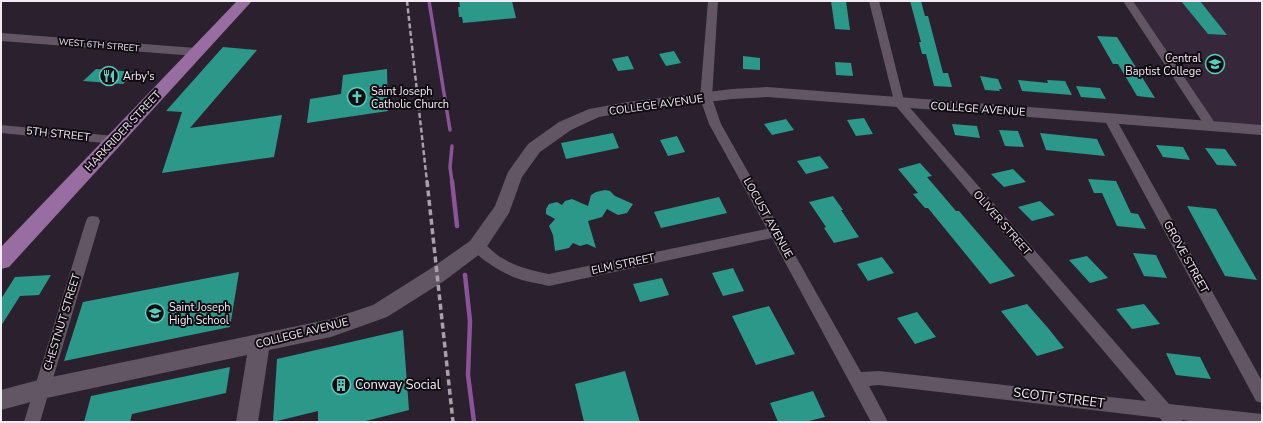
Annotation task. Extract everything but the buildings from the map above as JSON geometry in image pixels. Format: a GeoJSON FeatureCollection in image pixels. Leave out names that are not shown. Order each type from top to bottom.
{"type":"FeatureCollection","features":[{"type":"Feature","properties":{"kind":"main road","name":"HARKRIDER STREET"},"geometry":{"type":"LineString","coordinates":[[1,261],[245,1]]}},
{"type":"Feature","properties":{"kind":"street","name":"LOCUST AVENUE"},"geometry":{"type":"LineString","coordinates":[[713,1],[706,98],[715,124],[880,422]]}},
{"type":"Feature","properties":{"kind":"street","name":"OLIVER STREET"},"geometry":{"type":"LineString","coordinates":[[874,1],[899,102],[1169,416]]}},
{"type":"Feature","properties":{"kind":"street"},"geometry":{"type":"LineString","coordinates":[[1128,1],[1211,126]]}},
{"type":"Feature","properties":{"kind":"street","name":"WEST 6TH STREET"},"geometry":{"type":"LineString","coordinates":[[1,37],[196,52]]}},
{"type":"Feature","properties":{"kind":"street","name":"COLLEGE AVENUE"},"geometry":{"type":"LineString","coordinates":[[1,400],[331,328],[380,311],[437,275],[477,246],[503,208],[514,176],[534,148],[565,126],[595,114],[628,107],[732,94],[767,92],[1262,130]]}},
{"type":"Feature","properties":{"kind":"street","name":"GROVE STREET"},"geometry":{"type":"LineString","coordinates":[[1110,119],[1262,396]]}},
{"type":"Feature","properties":{"kind":"street","name":"5TH STREET"},"geometry":{"type":"LineString","coordinates":[[1,129],[114,140]]}},
{"type":"Feature","properties":{"kind":"street","name":"CHESTNUT STREET"},"geometry":{"type":"LineString","coordinates":[[32,422],[93,221]]}},
{"type":"Feature","properties":{"kind":"street","name":"ELM STREET"},"geometry":{"type":"LineString","coordinates":[[477,246],[493,259],[520,274],[550,280],[776,232]]}},
{"type":"Feature","properties":{"kind":"street"},"geometry":{"type":"LineString","coordinates":[[248,422],[260,343]]}},
{"type":"Feature","properties":{"kind":"street","name":"SCOTT STREET"},"geometry":{"type":"LineString","coordinates":[[857,380],[879,378],[1169,416],[1262,422]]}},
{"type":"Feature","properties":{"kind":"shaded area","name":"Central Baptist College"},"geometry":{"type":"Polygon","coordinates":[[[1127,1],[1262,1],[1262,130],[1211,126],[1127,1]]]}},
{"type":"Feature","properties":{"kind":"waterway"},"geometry":{"type":"LineString","coordinates":[[429,1],[450,130]]}},
{"type":"Feature","properties":{"kind":"waterway"},"geometry":{"type":"LineString","coordinates":[[452,146],[450,167],[452,182]]}},
{"type":"Feature","properties":{"kind":"waterway"},"geometry":{"type":"LineString","coordinates":[[452,181],[457,226]]}},
{"type":"Feature","properties":{"kind":"waterway"},"geometry":{"type":"LineString","coordinates":[[465,275],[470,321],[468,375],[474,422]]}},
{"type":"Feature","properties":{"kind":"railway"},"geometry":{"type":"LineString","coordinates":[[407,1],[427,182]]}},
{"type":"Feature","properties":{"kind":"railway"},"geometry":{"type":"LineString","coordinates":[[427,181],[453,422]]}},
{"type":"Feature","properties":{"kind":"place","name":"Central Baptist College"},"geometry":{"type":"Point","coordinates":[1215,64]}},
{"type":"Feature","properties":{"kind":"place","name":"Arby's"},"geometry":{"type":"Point","coordinates":[109,76]}},
{"type":"Feature","properties":{"kind":"place","name":"Saint Joseph Catholic Church"},"geometry":{"type":"Point","coordinates":[357,97]}},
{"type":"Feature","properties":{"kind":"place","name":"Saint Joseph High School"},"geometry":{"type":"Point","coordinates":[155,313]}},
{"type":"Feature","properties":{"kind":"place","name":"Conway Social"},"geometry":{"type":"Point","coordinates":[341,385]}}]}
